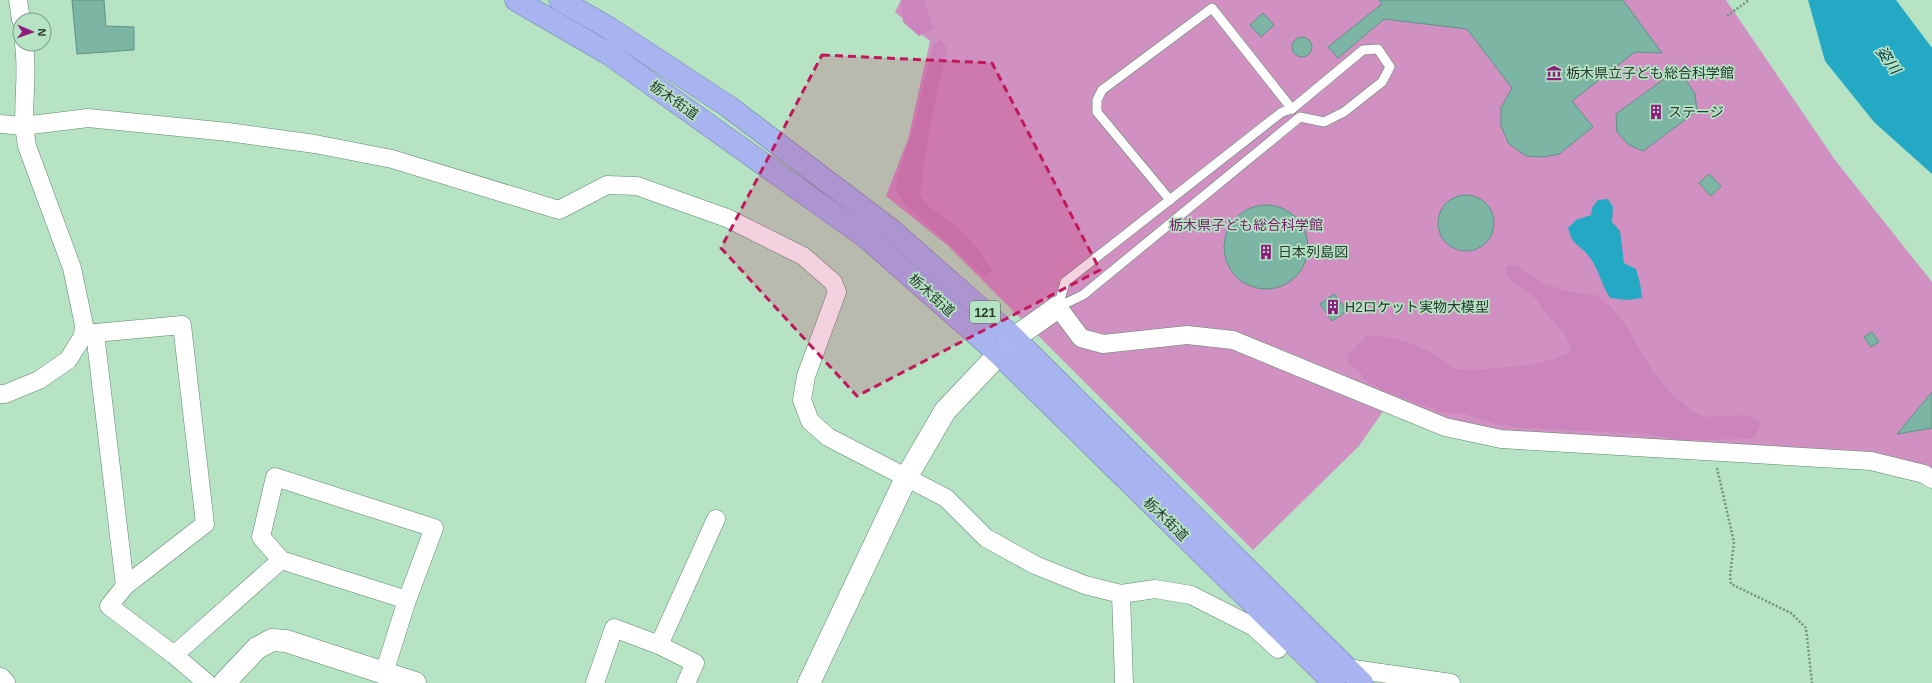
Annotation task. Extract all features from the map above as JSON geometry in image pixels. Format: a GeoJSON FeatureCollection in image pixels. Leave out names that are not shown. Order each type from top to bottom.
{"type":"FeatureCollection","features":[{"type":"Feature","properties":{"kind":"highway","name":"栃木街道"},"geometry":{"type":"LineString","coordinates":[[516,0],[609,54],[868,238],[999,354],[1340,675],[1362,683]]}},
{"type":"Feature","properties":{"kind":"highway","name":"栃木街道"},"geometry":{"type":"LineString","coordinates":[[560,0],[608,28],[728,107],[890,229],[1014,338],[1340,675]]}},
{"type":"Feature","properties":{"kind":"street"},"geometry":{"type":"LineString","coordinates":[[18,0],[20,12]]}},
{"type":"Feature","properties":{"kind":"street"},"geometry":{"type":"LineString","coordinates":[[25,52],[27,64],[23,126],[27,146],[72,268],[84,325],[89,334],[125,586]]}},
{"type":"Feature","properties":{"kind":"street"},"geometry":{"type":"LineString","coordinates":[[0,124],[23,126],[88,118],[228,132],[315,144],[392,159],[559,210],[607,185],[638,186],[727,218],[803,256],[833,282],[837,292],[806,376],[802,400],[810,421],[828,437],[946,498],[986,538],[1035,565],[1085,585],[1121,594],[1155,589],[1190,595],[1254,627],[1278,649]]}},
{"type":"Feature","properties":{"kind":"street"},"geometry":{"type":"LineString","coordinates":[[809,683],[906,478],[945,411],[1014,338],[1058,307],[1081,338],[1103,344],[1187,335],[1233,340],[1445,427],[1501,439],[1871,461],[1924,474],[1932,479]]}},
{"type":"Feature","properties":{"kind":"street"},"geometry":{"type":"LineString","coordinates":[[0,394],[5,394],[39,380],[68,360],[89,334],[182,325],[205,524],[125,586],[108,606],[174,655],[207,683]]}},
{"type":"Feature","properties":{"kind":"street"},"geometry":{"type":"LineString","coordinates":[[384,673],[407,600],[434,528],[275,477],[261,537],[281,560],[407,600]]}},
{"type":"Feature","properties":{"kind":"street"},"geometry":{"type":"LineString","coordinates":[[659,645],[716,519]]}},
{"type":"Feature","properties":{"kind":"street"},"geometry":{"type":"LineString","coordinates":[[174,655],[281,560]]}},
{"type":"Feature","properties":{"kind":"street"},"geometry":{"type":"LineString","coordinates":[[1121,594],[1124,683]]}},
{"type":"Feature","properties":{"kind":"street"},"geometry":{"type":"LineString","coordinates":[[595,683],[614,628],[659,645],[695,663],[686,683]]}},
{"type":"Feature","properties":{"kind":"street"},"geometry":{"type":"LineString","coordinates":[[224,683],[257,648],[272,640],[286,641],[414,683]]}},
{"type":"Feature","properties":{"kind":"street"},"geometry":{"type":"LineString","coordinates":[[1340,675],[1451,683]]}},
{"type":"Feature","properties":{"kind":"street"},"geometry":{"type":"LineString","coordinates":[[0,679],[4,683]]}},
{"type":"Feature","properties":{"kind":"lane"},"geometry":{"type":"LineString","coordinates":[[1170,200],[1096,112],[1097,100],[1102,90],[1206,12],[1212,8],[1292,109]]}},
{"type":"Feature","properties":{"kind":"lane"},"geometry":{"type":"LineString","coordinates":[[1378,49],[1390,67],[1382,82],[1344,112],[1324,122],[1300,117],[1083,295],[1058,307],[1065,282],[1282,112],[1292,109],[1364,50],[1378,49]]}},
{"type":"Feature","properties":{"kind":"path"},"geometry":{"type":"LineString","coordinates":[[1727,16],[1749,0]]}},
{"type":"Feature","properties":{"kind":"path"},"geometry":{"type":"LineString","coordinates":[[1713,452],[1734,542],[1730,576],[1731,584],[1791,613],[1806,628],[1812,683]]}},
{"type":"Feature","properties":{"kind":"highlighted area"},"geometry":{"type":"Polygon","coordinates":[[[822,55],[992,63],[1100,270],[857,396],[721,248],[822,55]]]}},
{"type":"Feature","properties":{"kind":"green space","name":"栃木県子ども総合科学館"},"geometry":{"type":"Polygon","coordinates":[[[901,0],[1726,0],[1835,160],[1932,282],[1932,471],[1919,465],[1874,452],[1682,445],[1501,431],[1447,418],[1393,397],[1359,446],[1253,550],[947,245],[886,196],[908,139],[930,41],[895,12],[901,0]]]}},
{"type":"Feature","properties":{"kind":"shaded area"},"geometry":{"type":"Polygon","coordinates":[[[901,0],[924,0],[934,28],[919,36],[903,22],[901,0]]]}},
{"type":"Feature","properties":{"kind":"shaded area"},"geometry":{"type":"Polygon","coordinates":[[[940,40],[947,48],[927,142],[920,195],[932,209],[963,233],[976,248],[992,270],[986,278],[902,201],[895,186],[914,126],[933,45],[940,40]]]}},
{"type":"Feature","properties":{"kind":"shaded area"},"geometry":{"type":"Polygon","coordinates":[[[1516,265],[1543,283],[1569,292],[1596,295],[1612,308],[1627,327],[1652,370],[1670,392],[1692,411],[1706,417],[1745,415],[1761,421],[1756,435],[1752,439],[1681,440],[1646,434],[1522,428],[1495,424],[1464,414],[1440,412],[1380,389],[1366,381],[1360,372],[1348,363],[1347,355],[1367,336],[1392,337],[1414,345],[1431,352],[1455,369],[1474,370],[1529,365],[1554,359],[1571,352],[1565,334],[1547,315],[1535,298],[1512,282],[1506,274],[1506,266],[1516,265]]]}},
{"type":"Feature","properties":{"kind":"water","name":"姿川"},"geometry":{"type":"Polygon","coordinates":[[[1808,0],[1896,0],[1932,48],[1932,174],[1874,122],[1825,61],[1808,0]]]}},
{"type":"Feature","properties":{"kind":"water"},"geometry":{"type":"Polygon","coordinates":[[[1608,199],[1613,207],[1612,222],[1620,231],[1624,263],[1636,269],[1642,298],[1627,300],[1610,298],[1591,259],[1574,242],[1570,234],[1568,228],[1576,220],[1591,215],[1592,208],[1598,200],[1608,199]]]}},
{"type":"Feature","properties":{"kind":"building"},"geometry":{"type":"Polygon","coordinates":[[[72,0],[104,0],[106,26],[134,27],[134,50],[77,54],[72,0]]]}},
{"type":"Feature","properties":{"kind":"building","name":"栃木県立子ども総合科学館"},"geometry":{"type":"Polygon","coordinates":[[[1379,0],[1623,0],[1662,53],[1635,52],[1572,101],[1593,127],[1559,154],[1544,157],[1526,156],[1509,144],[1501,126],[1501,108],[1512,88],[1467,29],[1384,19],[1338,58],[1328,47],[1382,4],[1379,0]]]}},
{"type":"Feature","properties":{"kind":"building"},"geometry":{"type":"Polygon","coordinates":[[[1263,13],[1274,25],[1261,37],[1250,25],[1263,13]]]}},
{"type":"Feature","properties":{"kind":"building"},"geometry":{"type":"Polygon","coordinates":[[[1302,37],[1309,40],[1312,47],[1309,54],[1302,57],[1295,54],[1292,47],[1295,40],[1302,37]]]}},
{"type":"Feature","properties":{"kind":"building","name":"ステージ"},"geometry":{"type":"Polygon","coordinates":[[[1671,74],[1686,80],[1695,94],[1697,111],[1643,151],[1629,145],[1617,132],[1616,114],[1671,74]]]}},
{"type":"Feature","properties":{"kind":"building"},"geometry":{"type":"Polygon","coordinates":[[[1709,174],[1721,186],[1711,196],[1699,183],[1709,174]]]}},
{"type":"Feature","properties":{"kind":"building"},"geometry":{"type":"Polygon","coordinates":[[[1466,195],[1477,197],[1486,203],[1492,212],[1494,223],[1492,234],[1486,243],[1477,249],[1466,251],[1455,249],[1446,243],[1440,234],[1438,223],[1440,212],[1446,203],[1455,197],[1466,195]]]}},
{"type":"Feature","properties":{"kind":"building","name":"日本列島図"},"geometry":{"type":"Polygon","coordinates":[[[1266,205],[1282,208],[1296,217],[1305,231],[1308,247],[1305,263],[1296,277],[1282,286],[1266,289],[1250,286],[1236,277],[1227,263],[1224,247],[1227,231],[1236,217],[1250,208],[1266,205]]]}},
{"type":"Feature","properties":{"kind":"building","name":"H2ロケット実物大模型"},"geometry":{"type":"Polygon","coordinates":[[[1334,294],[1347,311],[1332,321],[1320,304],[1334,294]]]}},
{"type":"Feature","properties":{"kind":"building"},"geometry":{"type":"Polygon","coordinates":[[[1872,332],[1879,342],[1871,347],[1864,337],[1872,332]]]}},
{"type":"Feature","properties":{"kind":"building"},"geometry":{"type":"Polygon","coordinates":[[[1932,392],[1932,428],[1897,434],[1932,392]]]}},
{"type":"Feature","properties":{"kind":"place","name":"栃木県立子ども総合科学館"},"geometry":{"type":"Point","coordinates":[1554,73]}},
{"type":"Feature","properties":{"kind":"place","name":"ステージ"},"geometry":{"type":"Point","coordinates":[1656,112]}},
{"type":"Feature","properties":{"kind":"place","name":"日本列島図"},"geometry":{"type":"Point","coordinates":[1266,252]}},
{"type":"Feature","properties":{"kind":"place","name":"H2ロケット実物大模型"},"geometry":{"type":"Point","coordinates":[1333,307]}}]}
